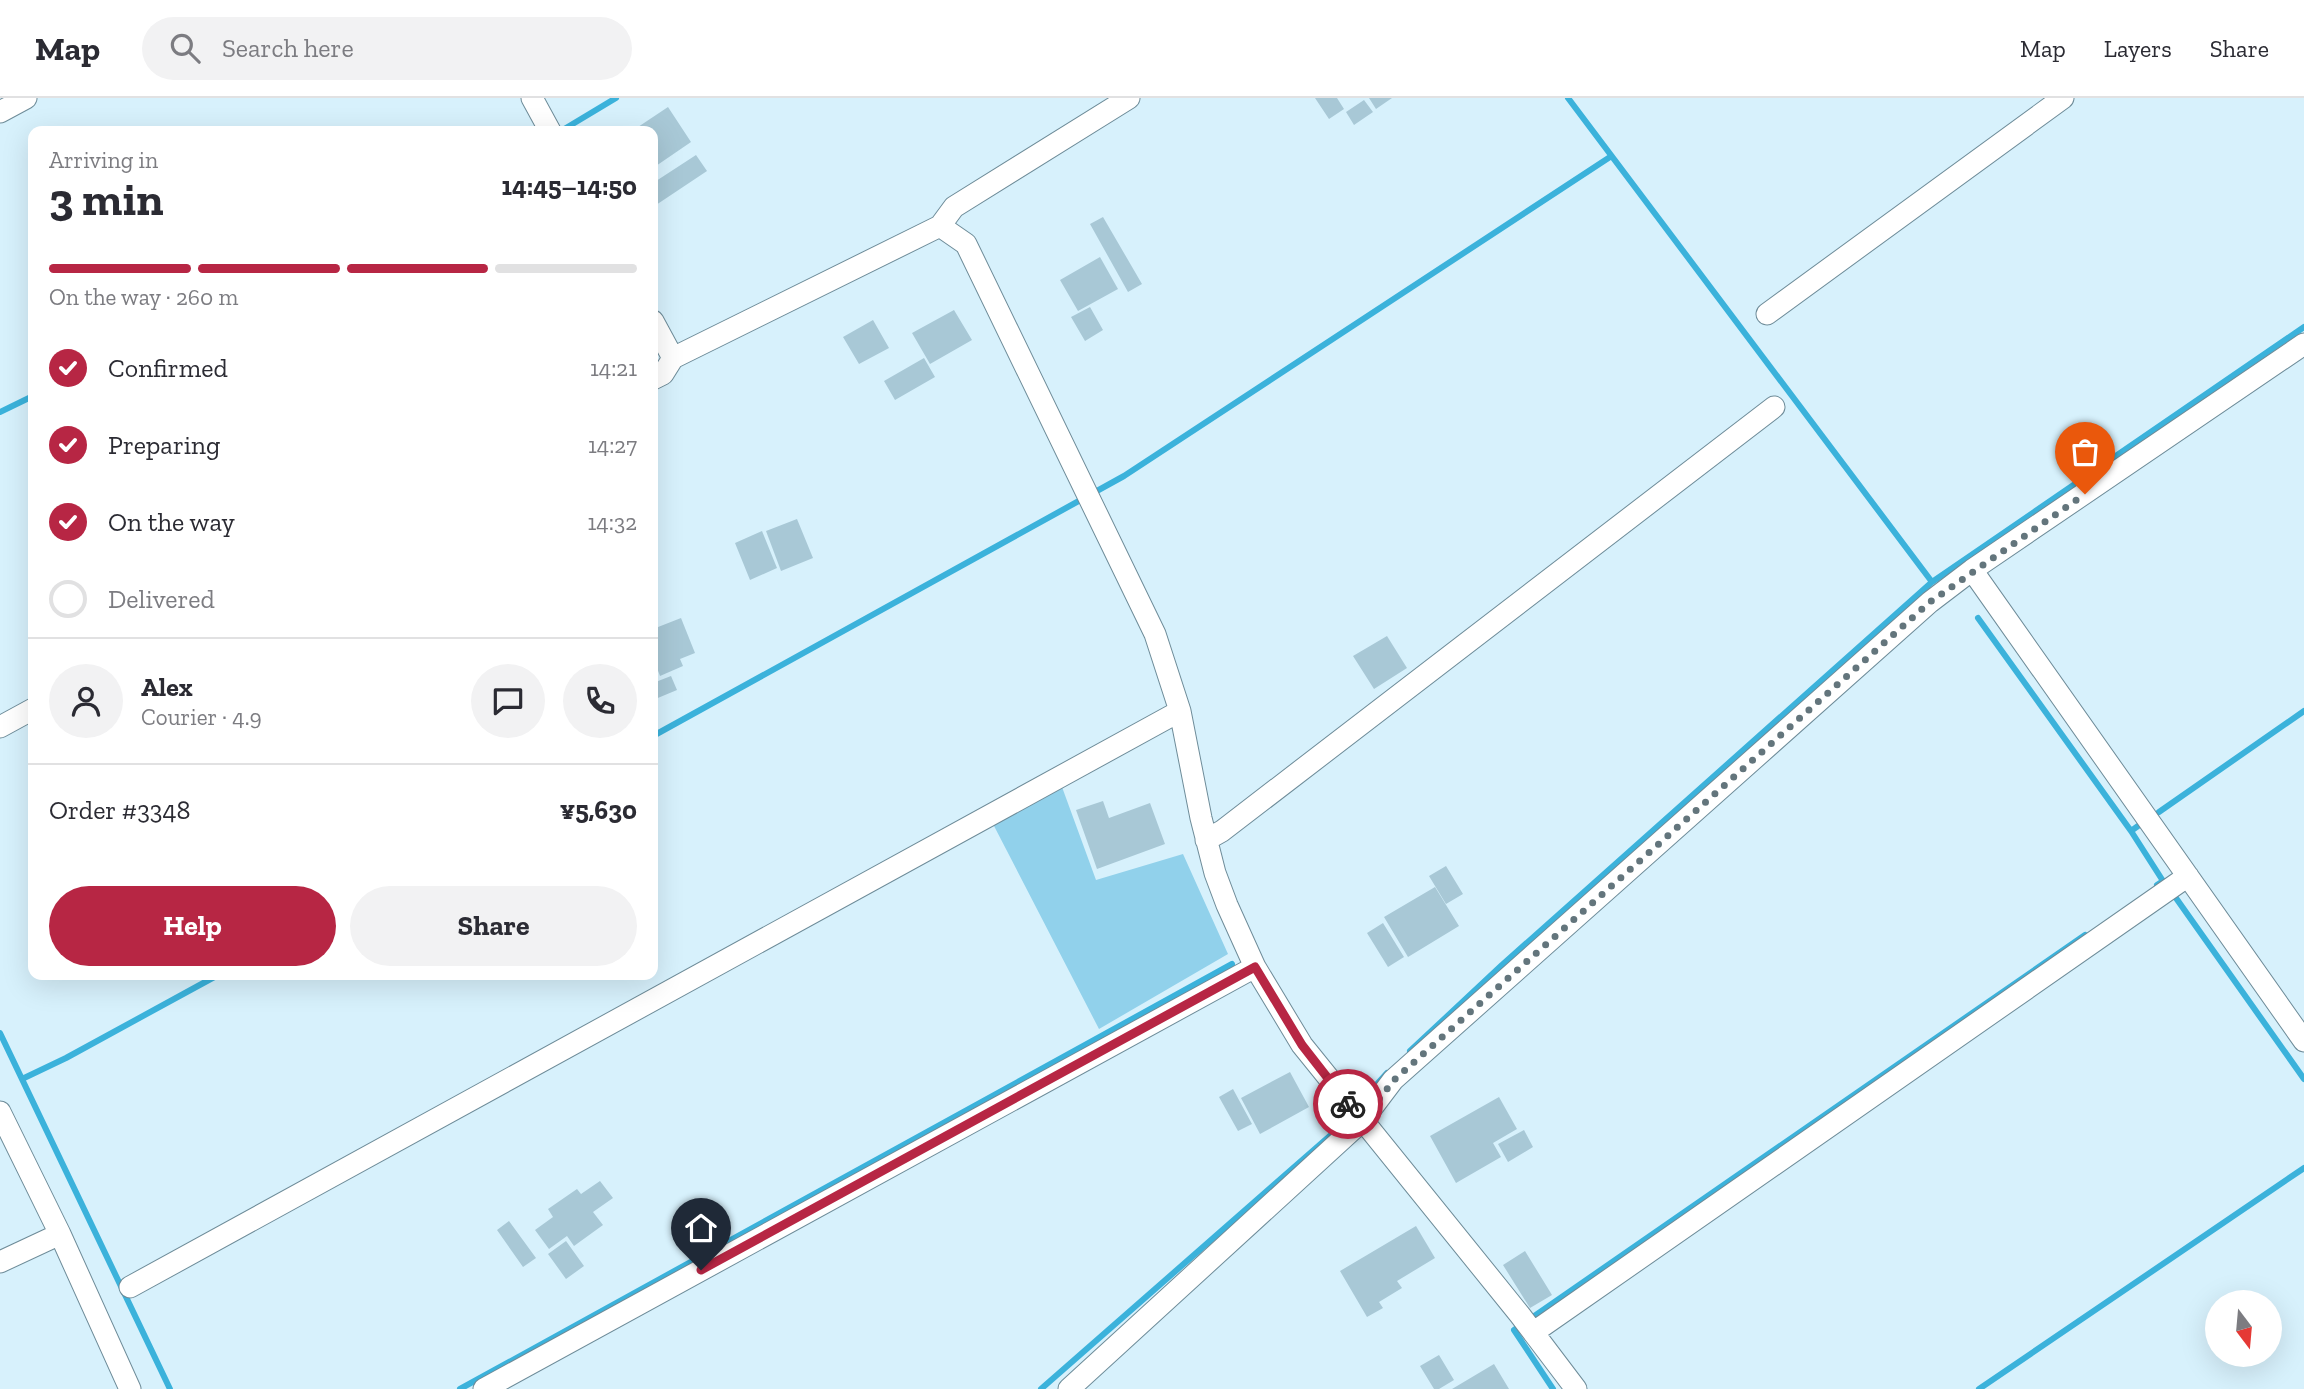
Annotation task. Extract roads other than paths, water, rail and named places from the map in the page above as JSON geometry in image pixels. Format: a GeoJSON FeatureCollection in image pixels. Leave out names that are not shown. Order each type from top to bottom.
{"type":"FeatureCollection","features":[{"type":"Feature","properties":{"kind":"street"},"geometry":{"type":"LineString","coordinates":[[0,112],[26,98]]}},
{"type":"Feature","properties":{"kind":"street"},"geometry":{"type":"LineString","coordinates":[[532,98],[548,126]]}},
{"type":"Feature","properties":{"kind":"street"},"geometry":{"type":"LineString","coordinates":[[658,376],[673,358],[940,226],[954,208],[1129,98]]}},
{"type":"Feature","properties":{"kind":"street"},"geometry":{"type":"LineString","coordinates":[[1767,314],[2063,98]]}},
{"type":"Feature","properties":{"kind":"street"},"geometry":{"type":"LineString","coordinates":[[940,226],[966,244],[1155,634],[1180,711],[1215,873],[1255,967],[1302,1045],[1528,1325],[1576,1389]]}},
{"type":"Feature","properties":{"kind":"street"},"geometry":{"type":"LineString","coordinates":[[658,330],[673,358]]}},
{"type":"Feature","properties":{"kind":"street"},"geometry":{"type":"LineString","coordinates":[[1069,1389],[1356,1113],[1930,602],[1972,570],[2304,344]]}},
{"type":"Feature","properties":{"kind":"street"},"geometry":{"type":"LineString","coordinates":[[1206,840],[1233,823],[1774,407]]}},
{"type":"Feature","properties":{"kind":"street"},"geometry":{"type":"LineString","coordinates":[[1972,570],[2175,884],[2301,1030]]}},
{"type":"Feature","properties":{"kind":"street"},"geometry":{"type":"LineString","coordinates":[[130,1287],[1180,711]]}},
{"type":"Feature","properties":{"kind":"street"},"geometry":{"type":"LineString","coordinates":[[0,727],[28,712]]}},
{"type":"Feature","properties":{"kind":"street"},"geometry":{"type":"LineString","coordinates":[[1528,1325],[2175,884]]}},
{"type":"Feature","properties":{"kind":"street"},"geometry":{"type":"LineString","coordinates":[[484,1389],[1255,967]]}},
{"type":"Feature","properties":{"kind":"street"},"geometry":{"type":"LineString","coordinates":[[0,1112],[60,1234],[130,1389]]}},
{"type":"Feature","properties":{"kind":"street"},"geometry":{"type":"LineString","coordinates":[[0,1262],[60,1234]]}},
{"type":"Feature","properties":{"kind":"waterway"},"geometry":{"type":"LineString","coordinates":[[569,126],[616,98]]}},
{"type":"Feature","properties":{"kind":"waterway"},"geometry":{"type":"LineString","coordinates":[[1568,98],[1932,582]]}},
{"type":"Feature","properties":{"kind":"waterway"},"geometry":{"type":"LineString","coordinates":[[658,733],[1124,476],[1610,157]]}},
{"type":"Feature","properties":{"kind":"waterway"},"geometry":{"type":"LineString","coordinates":[[1410,1051],[1502,965],[1932,582],[2304,327]]}},
{"type":"Feature","properties":{"kind":"waterway"},"geometry":{"type":"LineString","coordinates":[[0,412],[28,398]]}},
{"type":"Feature","properties":{"kind":"waterway"},"geometry":{"type":"LineString","coordinates":[[1978,618],[2131,831]]}},
{"type":"Feature","properties":{"kind":"waterway"},"geometry":{"type":"LineString","coordinates":[[2159,812],[2304,711]]}},
{"type":"Feature","properties":{"kind":"waterway"},"geometry":{"type":"LineString","coordinates":[[2138,826],[2131,831],[2163,881],[2157,885]]}},
{"type":"Feature","properties":{"kind":"waterway"},"geometry":{"type":"LineString","coordinates":[[2171,891],[2304,1079]]}},
{"type":"Feature","properties":{"kind":"waterway"},"geometry":{"type":"LineString","coordinates":[[1553,1389],[1514,1330],[2085,935]]}},
{"type":"Feature","properties":{"kind":"waterway"},"geometry":{"type":"LineString","coordinates":[[460,1389],[1232,964]]}},
{"type":"Feature","properties":{"kind":"waterway"},"geometry":{"type":"LineString","coordinates":[[22,1079],[209,980]]}},
{"type":"Feature","properties":{"kind":"waterway"},"geometry":{"type":"LineString","coordinates":[[0,1033],[170,1389]]}},
{"type":"Feature","properties":{"kind":"waterway"},"geometry":{"type":"LineString","coordinates":[[1041,1389],[1332,1134],[1387,1073]]}},
{"type":"Feature","properties":{"kind":"waterway"},"geometry":{"type":"LineString","coordinates":[[1979,1389],[2304,1168]]}}]}
